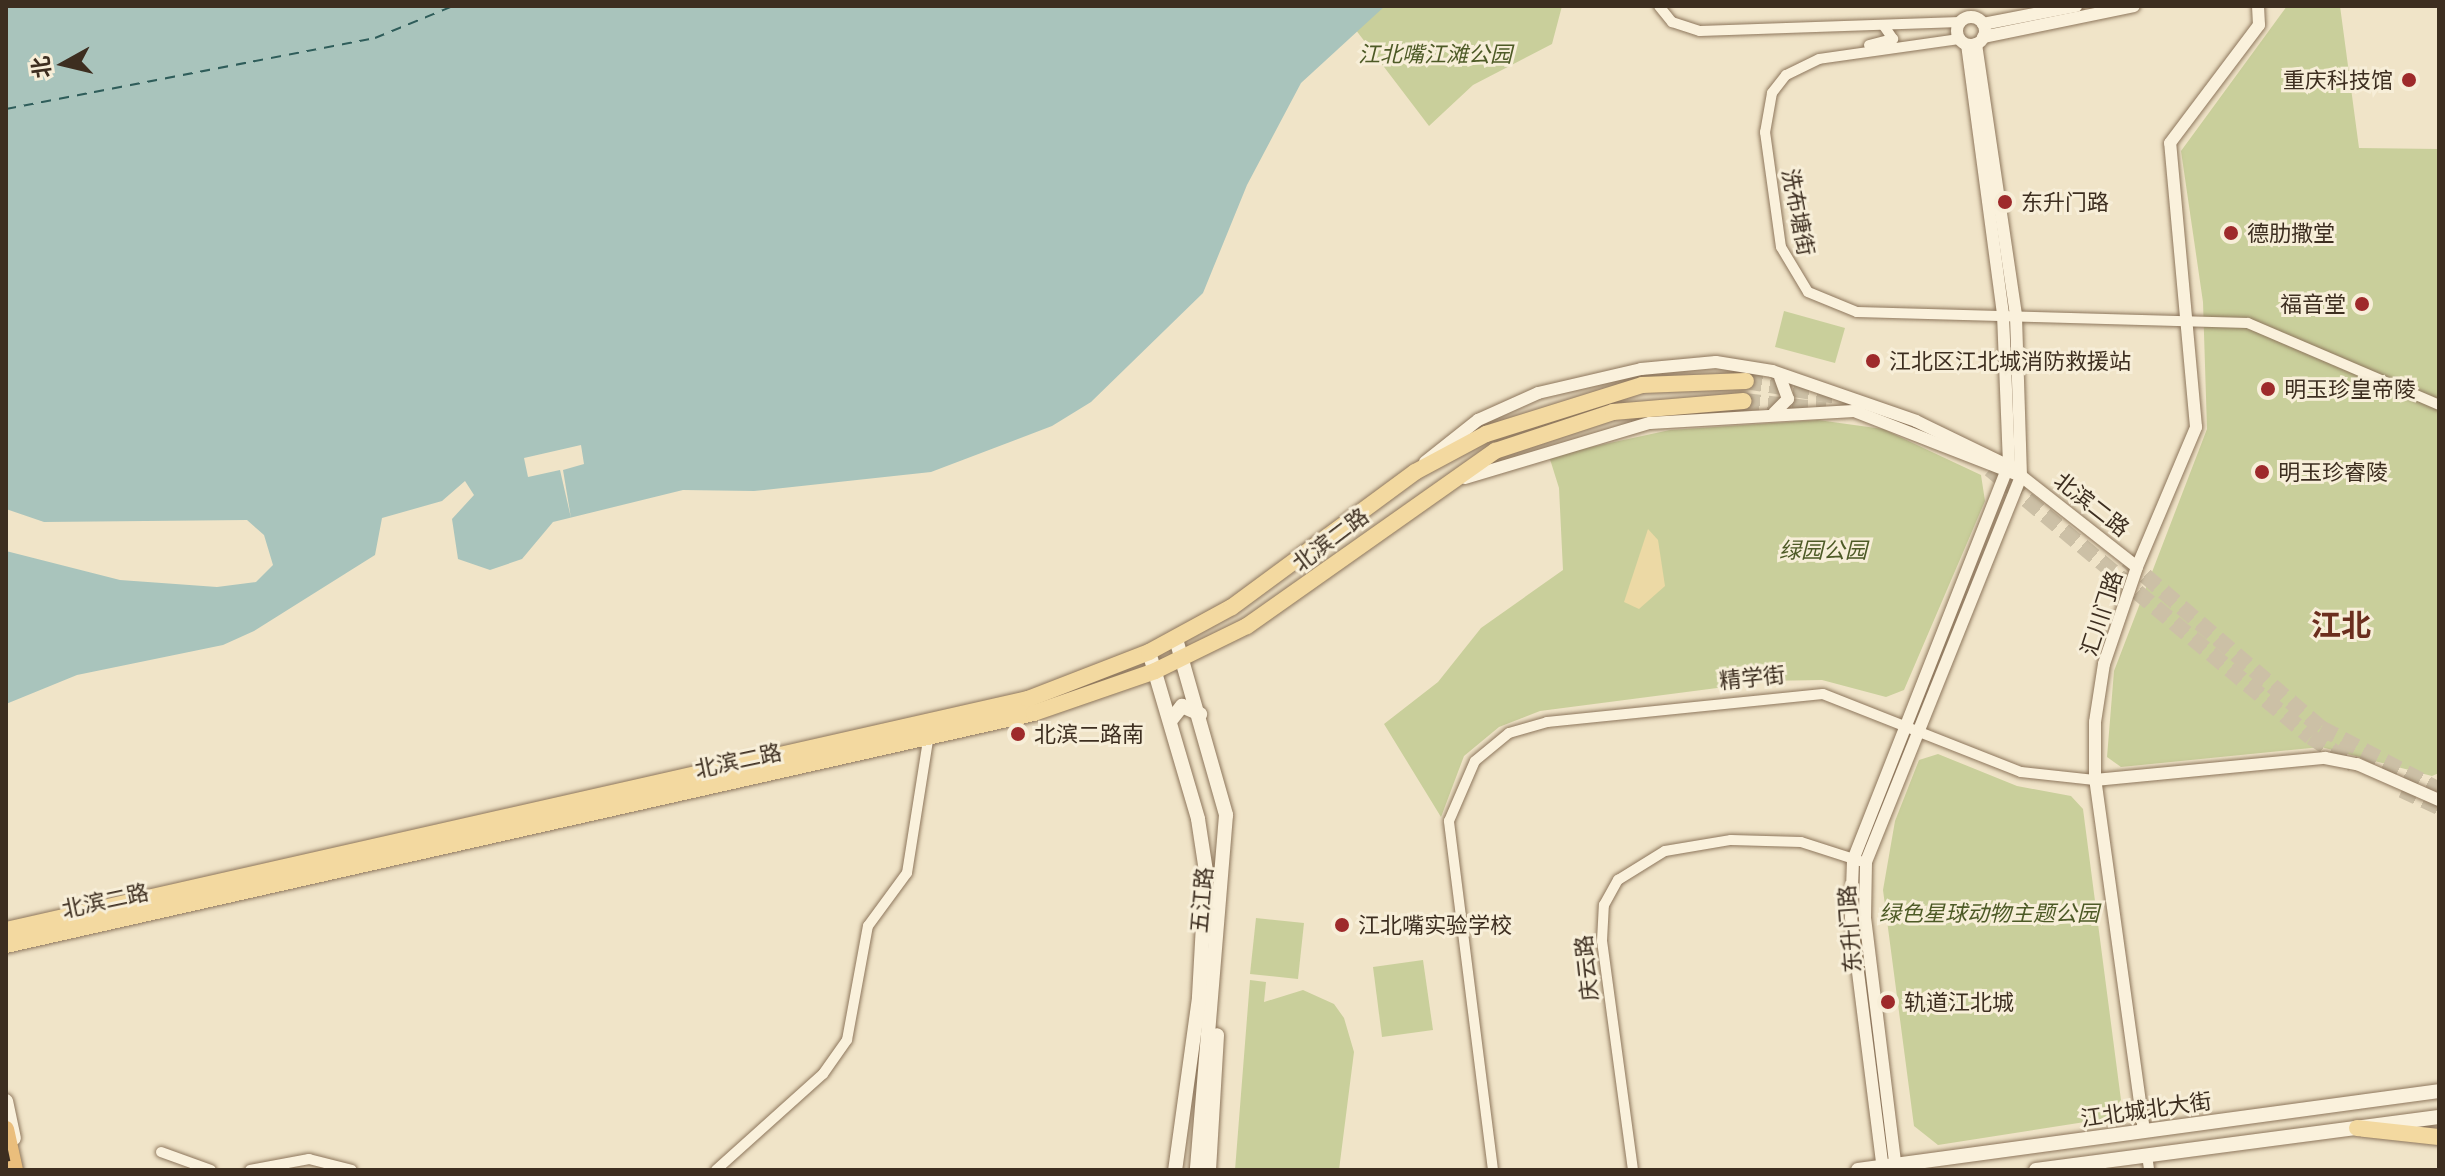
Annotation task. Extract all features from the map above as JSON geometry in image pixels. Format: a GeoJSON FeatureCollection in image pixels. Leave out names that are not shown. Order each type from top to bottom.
{"type":"FeatureCollection","features":[{"type":"Feature","properties":{"kind":"highway"},"geometry":{"type":"LineString","coordinates":[[6,1129],[15,1170]]}},
{"type":"Feature","properties":{"kind":"main road","name":"北滨二路"},"geometry":{"type":"LineString","coordinates":[[6,930],[926,727],[1028,699],[1149,652],[1232,607],[1415,472],[1486,434],[1573,401],[1642,385],[1746,381]]}},
{"type":"Feature","properties":{"kind":"main road","name":"北滨二路"},"geometry":{"type":"LineString","coordinates":[[6,945],[928,741],[1155,671],[1183,659],[1273,609],[1428,493],[1495,451],[1579,421],[1683,402],[1744,401]]}},
{"type":"Feature","properties":{"kind":"main road","name":"五江路"},"geometry":{"type":"LineString","coordinates":[[1176,639],[1200,714],[1226,815],[1215,999],[1197,1170]]}},
{"type":"Feature","properties":{"kind":"main road","name":"五江路"},"geometry":{"type":"LineString","coordinates":[[1149,652],[1198,819],[1207,896],[1175,1170]]}},
{"type":"Feature","properties":{"kind":"main road"},"geometry":{"type":"LineString","coordinates":[[1171,720],[1182,706],[1200,714]]}},
{"type":"Feature","properties":{"kind":"main road"},"geometry":{"type":"LineString","coordinates":[[1209,1170],[1220,1064],[1215,999]]}},
{"type":"Feature","properties":{"kind":"main road","name":"江北城北大街"},"geometry":{"type":"LineString","coordinates":[[1858,1170],[2439,1091]]}},
{"type":"Feature","properties":{"kind":"main road"},"geometry":{"type":"LineString","coordinates":[[6,1101],[21,1170]]}},
{"type":"Feature","properties":{"kind":"main road","name":"江北城北大街"},"geometry":{"type":"LineString","coordinates":[[2036,1170],[2148,1163],[2439,1117]]}},
{"type":"Feature","properties":{"kind":"main road"},"geometry":{"type":"LineString","coordinates":[[2357,1128],[2439,1137]]}},
{"type":"Feature","properties":{"kind":"street"},"geometry":{"type":"LineString","coordinates":[[1659,6],[1672,22],[1700,31],[1960,22],[1972,17],[1974,38]]}},
{"type":"Feature","properties":{"kind":"street"},"geometry":{"type":"LineString","coordinates":[[1974,38],[2076,6]]}},
{"type":"Feature","properties":{"kind":"street"},"geometry":{"type":"LineString","coordinates":[[1974,38],[2134,6]]}},
{"type":"Feature","properties":{"kind":"street","name":"汇川门路"},"geometry":{"type":"LineString","coordinates":[[2144,1131],[2095,780],[2098,693],[2137,567],[2196,427],[2190,319],[2167,158],[2174,134],[2259,25],[2258,6]]}},
{"type":"Feature","properties":{"kind":"street","name":"东升门路"},"geometry":{"type":"LineString","coordinates":[[1910,724],[2021,476],[2009,314],[1974,38],[1960,22]]}},
{"type":"Feature","properties":{"kind":"street"},"geometry":{"type":"LineString","coordinates":[[1845,55],[1893,39],[1883,25]]}},
{"type":"Feature","properties":{"kind":"street","name":"洗布塘街"},"geometry":{"type":"LineString","coordinates":[[1974,38],[1845,55],[1786,75],[1766,111],[1787,264],[1808,292],[1839,308],[2190,319],[2274,330],[2439,405]]}},
{"type":"Feature","properties":{"kind":"street","name":"东升门路"},"geometry":{"type":"LineString","coordinates":[[1890,1168],[1859,861],[2008,469],[2009,314]]}},
{"type":"Feature","properties":{"kind":"street","name":"北滨二路"},"geometry":{"type":"LineString","coordinates":[[1415,472],[1478,420],[1568,384],[1682,363],[1772,371],[1916,421],[2008,469],[2137,567]]}},
{"type":"Feature","properties":{"kind":"street"},"geometry":{"type":"LineString","coordinates":[[1771,415],[1789,393],[1772,371]]}},
{"type":"Feature","properties":{"kind":"street","name":"北滨二路"},"geometry":{"type":"LineString","coordinates":[[1428,493],[1605,431],[1771,415],[1854,411],[1916,430],[2008,469]]}},
{"type":"Feature","properties":{"kind":"street","name":"精学街"},"geometry":{"type":"LineString","coordinates":[[1493,1170],[1448,840],[1452,802],[1475,761],[1509,733],[1547,722],[1781,693],[1823,694],[1910,724],[2035,776],[2095,780],[2325,758],[2357,764],[2439,800]]}},
{"type":"Feature","properties":{"kind":"street"},"geometry":{"type":"LineString","coordinates":[[716,1170],[823,1074],[847,1040],[868,926],[907,873],[928,741]]}},
{"type":"Feature","properties":{"kind":"street","name":"庆云路"},"geometry":{"type":"LineString","coordinates":[[1633,1170],[1602,941],[1604,905],[1618,880],[1665,851],[1731,840],[1801,842],[1859,861]]}},
{"type":"Feature","properties":{"kind":"street"},"geometry":{"type":"LineString","coordinates":[[161,1152],[211,1170]]}},
{"type":"Feature","properties":{"kind":"street"},"geometry":{"type":"LineString","coordinates":[[250,1170],[309,1159],[352,1170]]}},
{"type":"Feature","properties":{"kind":"green space","name":"江北嘴江滩公园"},"geometry":{"type":"Polygon","coordinates":[[[1360,6],[1562,6],[1552,44],[1473,85],[1429,126],[1346,17],[1360,6]]]}},
{"type":"Feature","properties":{"kind":"green space"},"geometry":{"type":"Polygon","coordinates":[[[2287,6],[2340,6],[2359,148],[2439,149],[2439,773],[2432,776],[2321,747],[2121,767],[2107,757],[2114,671],[2207,429],[2203,302],[2181,151],[2287,6]]]}},
{"type":"Feature","properties":{"kind":"green space"},"geometry":{"type":"Polygon","coordinates":[[[1784,311],[1845,328],[1835,363],[1775,347],[1784,311]]]}},
{"type":"Feature","properties":{"kind":"green space","name":"绿园公园"},"geometry":{"type":"Polygon","coordinates":[[[1818,420],[1883,429],[1981,475],[1985,501],[1904,690],[1886,697],[1822,680],[1771,681],[1540,711],[1499,727],[1464,756],[1441,817],[1384,724],[1438,682],[1481,628],[1563,570],[1559,488],[1549,456],[1670,430],[1818,420]]]}},
{"type":"Feature","properties":{"kind":"green space","name":"绿色星球动物主题公园"},"geometry":{"type":"Polygon","coordinates":[[[1938,754],[2017,786],[2071,796],[2083,809],[2121,1100],[2104,1119],[1938,1145],[1914,1126],[1883,890],[1895,821],[1919,760],[1938,754]]]}},
{"type":"Feature","properties":{"kind":"green space"},"geometry":{"type":"Polygon","coordinates":[[[1256,918],[1304,923],[1298,979],[1250,974],[1256,918]]]}},
{"type":"Feature","properties":{"kind":"green space"},"geometry":{"type":"Polygon","coordinates":[[[1423,960],[1433,1030],[1382,1037],[1373,967],[1423,960]]]}},
{"type":"Feature","properties":{"kind":"green space"},"geometry":{"type":"Polygon","coordinates":[[[1250,980],[1266,982],[1264,1002],[1303,990],[1334,1004],[1344,1018],[1354,1052],[1339,1170],[1235,1170],[1250,980]]]}},
{"type":"Feature","properties":{"kind":"sand"},"geometry":{"type":"Polygon","coordinates":[[[1648,529],[1658,540],[1665,586],[1639,609],[1624,602],[1648,529]]]}},
{"type":"Feature","properties":{"kind":"water"},"geometry":{"type":"Polygon","coordinates":[[[6,6],[1385,6],[1301,83],[1247,185],[1203,293],[1091,402],[1052,426],[931,472],[754,491],[683,490],[553,522],[522,559],[490,570],[458,559],[452,519],[474,495],[465,481],[442,501],[382,518],[375,555],[254,631],[223,645],[77,675],[6,704],[6,551],[120,580],[217,587],[256,582],[273,565],[264,535],[247,520],[44,522],[6,509],[6,6]]]}},
{"type":"Feature","properties":{"kind":"pier"},"geometry":{"type":"Polygon","coordinates":[[[581,445],[584,464],[563,470],[571,518],[560,470],[528,477],[524,458],[581,445]]]}},
{"type":"Feature","properties":{"kind":"ferry route"},"geometry":{"type":"LineString","coordinates":[[6,109],[375,38],[453,6]]}},
{"type":"Feature","properties":{"kind":"tunnel"},"geometry":{"type":"LineString","coordinates":[[1746,381],[1837,396]]}},
{"type":"Feature","properties":{"kind":"tunnel"},"geometry":{"type":"LineString","coordinates":[[1744,401],[1826,410]]}},
{"type":"Feature","properties":{"kind":"tunnel"},"geometry":{"type":"LineString","coordinates":[[1990,469],[2311,737],[2353,764]]}},
{"type":"Feature","properties":{"kind":"tunnel"},"geometry":{"type":"LineString","coordinates":[[2127,560],[2321,728],[2439,790]]}},
{"type":"Feature","properties":{"kind":"tunnel"},"geometry":{"type":"LineString","coordinates":[[2402,790],[2439,807]]}},
{"type":"Feature","properties":{"kind":"railway"},"geometry":{"type":"LineString","coordinates":[[6,1147],[11,1170]]}},
{"type":"Feature","properties":{"kind":"place","name":"重庆科技馆"},"geometry":{"type":"Point","coordinates":[2409,80]}},
{"type":"Feature","properties":{"kind":"place","name":"东升门路"},"geometry":{"type":"Point","coordinates":[2005,202]}},
{"type":"Feature","properties":{"kind":"place","name":"德肋撒堂"},"geometry":{"type":"Point","coordinates":[2231,233]}},
{"type":"Feature","properties":{"kind":"place","name":"福音堂"},"geometry":{"type":"Point","coordinates":[2362,304]}},
{"type":"Feature","properties":{"kind":"place","name":"江北区江北城消防救援站"},"geometry":{"type":"Point","coordinates":[1873,361]}},
{"type":"Feature","properties":{"kind":"place","name":"明玉珍皇帝陵"},"geometry":{"type":"Point","coordinates":[2268,389]}},
{"type":"Feature","properties":{"kind":"place","name":"明玉珍睿陵"},"geometry":{"type":"Point","coordinates":[2262,472]}},
{"type":"Feature","properties":{"kind":"place","name":"北滨二路南"},"geometry":{"type":"Point","coordinates":[1018,734]}},
{"type":"Feature","properties":{"kind":"place","name":"江北嘴实验学校"},"geometry":{"type":"Point","coordinates":[1342,925]}},
{"type":"Feature","properties":{"kind":"place","name":"轨道江北城"},"geometry":{"type":"Point","coordinates":[1888,1002]}},
{"type":"Feature","properties":{"kind":"district","name":"江北"},"geometry":{"type":"Point","coordinates":[2341,624]}}]}
